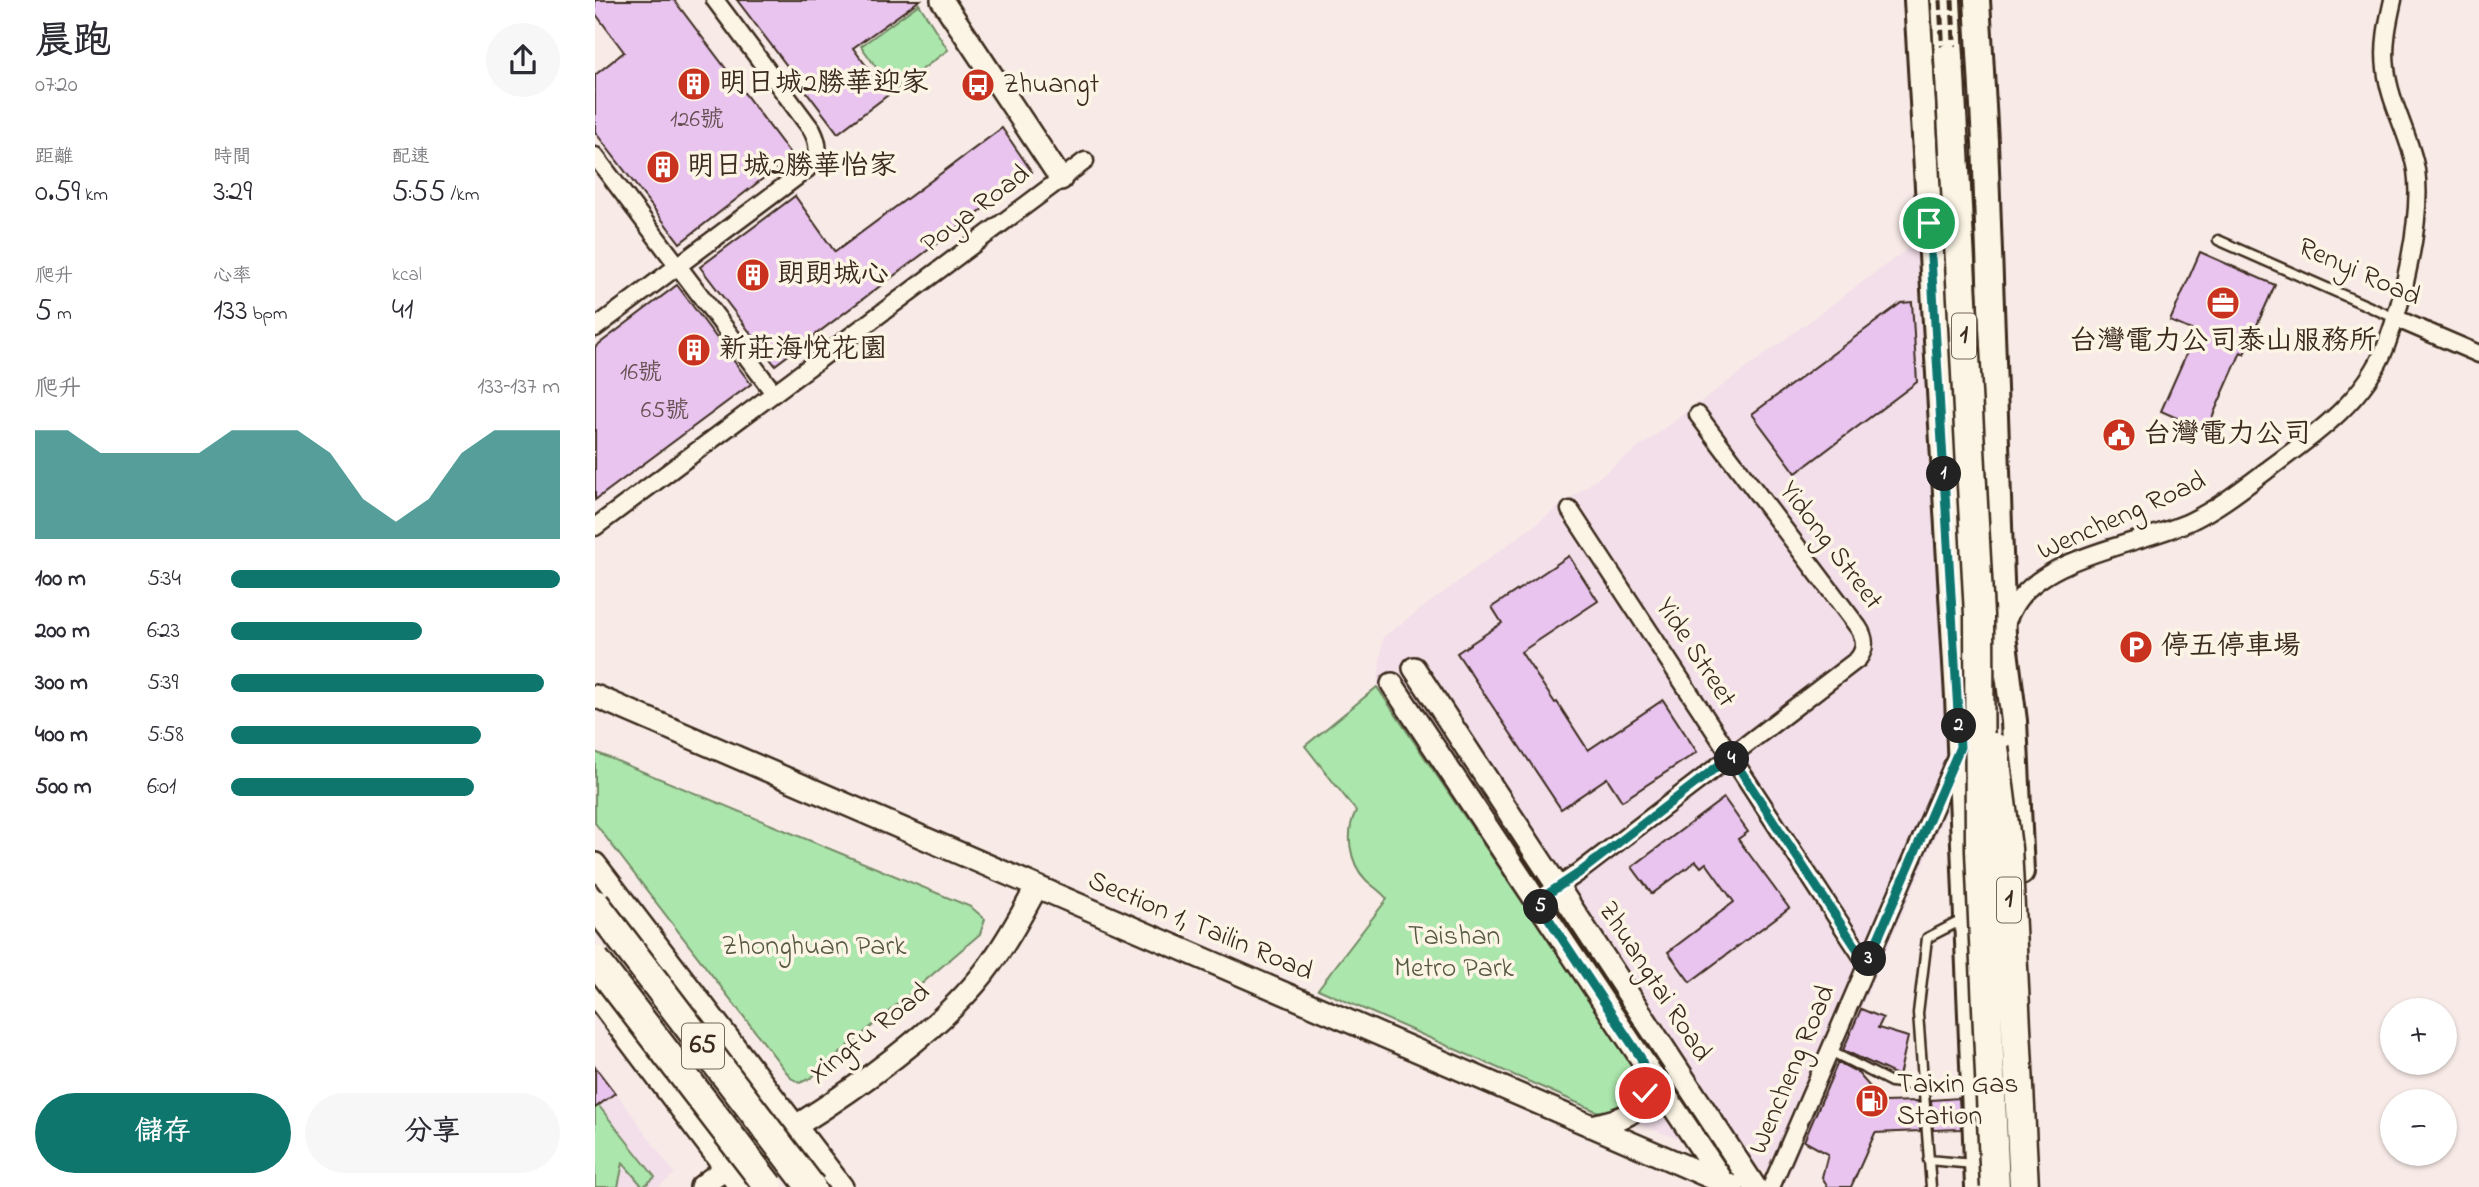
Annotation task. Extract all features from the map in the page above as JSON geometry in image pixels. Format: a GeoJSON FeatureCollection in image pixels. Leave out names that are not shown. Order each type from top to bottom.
{"type":"FeatureCollection","features":[{"type":"Feature","properties":{"kind":"highway","name":"1"},"geometry":{"type":"LineString","coordinates":[[1946,0],[1979,615],[1979,851],[1995,1187]]}},
{"type":"Feature","properties":{"kind":"highway","name":"1"},"geometry":{"type":"LineString","coordinates":[[1979,615],[2007,848],[2024,1187]]}},
{"type":"Feature","properties":{"kind":"highway","name":"65"},"geometry":{"type":"LineString","coordinates":[[595,904],[811,1187]]}},
{"type":"Feature","properties":{"kind":"highway","name":"65"},"geometry":{"type":"LineString","coordinates":[[595,960],[769,1187]]}},
{"type":"Feature","properties":{"kind":"main road","name":"1"},"geometry":{"type":"LineString","coordinates":[[1917,0],[1960,747],[1977,1175]]}},
{"type":"Feature","properties":{"kind":"main road","name":"1"},"geometry":{"type":"LineString","coordinates":[[1977,0],[2003,635],[2014,721],[2037,1187]]}},
{"type":"Feature","properties":{"kind":"main road"},"geometry":{"type":"LineString","coordinates":[[1927,187],[1938,215],[1949,222],[1963,219],[1986,198]]}},
{"type":"Feature","properties":{"kind":"main road"},"geometry":{"type":"LineString","coordinates":[[1970,997],[1990,980],[1999,978],[2017,982],[2028,996]]}},
{"type":"Feature","properties":{"kind":"street"},"geometry":{"type":"LineString","coordinates":[[595,328],[807,169],[818,153],[818,142],[812,130],[715,0]]}},
{"type":"Feature","properties":{"kind":"street"},"geometry":{"type":"LineString","coordinates":[[942,0],[1061,179]]}},
{"type":"Feature","properties":{"kind":"street","name":"Wencheng Road"},"geometry":{"type":"LineString","coordinates":[[1771,1187],[1960,747],[2019,599],[2045,576],[2075,561],[2191,521],[2236,494],[2321,430],[2360,389],[2385,349],[2404,287],[2418,194],[2410,142],[2386,70],[2386,31],[2393,0]]}},
{"type":"Feature","properties":{"kind":"street"},"geometry":{"type":"LineString","coordinates":[[595,156],[774,393]]}},
{"type":"Feature","properties":{"kind":"street","name":"Poya Road"},"geometry":{"type":"LineString","coordinates":[[595,527],[1085,161]]}},
{"type":"Feature","properties":{"kind":"street","name":"Renyi Road"},"geometry":{"type":"LineString","coordinates":[[2395,318],[2479,354]]}},
{"type":"Feature","properties":{"kind":"street","name":"Yidong Street"},"geometry":{"type":"LineString","coordinates":[[1537,901],[1858,659],[1865,644],[1858,627],[1698,415]]}},
{"type":"Feature","properties":{"kind":"street","name":"Yide Street"},"geometry":{"type":"LineString","coordinates":[[1570,510],[1867,964]]}},
{"type":"Feature","properties":{"kind":"street","name":"Zhuangtai Road"},"geometry":{"type":"LineString","coordinates":[[1414,668],[1755,1187]]}},
{"type":"Feature","properties":{"kind":"street","name":"Zhuangtai Road"},"geometry":{"type":"LineString","coordinates":[[1392,684],[1728,1186]]}},
{"type":"Feature","properties":{"kind":"street","name":"Section 1, Tailin Road"},"geometry":{"type":"LineString","coordinates":[[595,696],[1728,1186]]}},
{"type":"Feature","properties":{"kind":"street"},"geometry":{"type":"LineString","coordinates":[[595,864],[842,1187]]}},
{"type":"Feature","properties":{"kind":"street","name":"Xingfu Road"},"geometry":{"type":"LineString","coordinates":[[712,1181],[796,1126],[903,1049],[981,976],[1011,934],[1036,888]]}},
{"type":"Feature","properties":{"kind":"street"},"geometry":{"type":"LineString","coordinates":[[595,995],[712,1181],[740,1187]]}},
{"type":"Feature","properties":{"kind":"street"},"geometry":{"type":"LineString","coordinates":[[1591,1126],[1621,1120],[1635,1111],[1645,1093],[1647,1078],[1641,1058]]}},
{"type":"Feature","properties":{"kind":"lane","name":"Renyi Road"},"geometry":{"type":"LineString","coordinates":[[2218,240],[2395,318]]}},
{"type":"Feature","properties":{"kind":"lane"},"geometry":{"type":"LineString","coordinates":[[1392,684],[1414,668]]}},
{"type":"Feature","properties":{"kind":"lane"},"geometry":{"type":"LineString","coordinates":[[1931,1187],[1918,1013],[1927,938],[1967,918]]}},
{"type":"Feature","properties":{"kind":"lane"},"geometry":{"type":"LineString","coordinates":[[1830,1051],[1891,1082],[1923,1086]]}},
{"type":"Feature","properties":{"kind":"lane"},"geometry":{"type":"LineString","coordinates":[[1929,1160],[1977,1175]]}},
{"type":"Feature","properties":{"kind":"shaded area"},"geometry":{"type":"Polygon","coordinates":[[[1919,240],[1952,799],[1787,1180],[1611,1114],[1377,687],[1383,637],[1919,240]]]}},
{"type":"Feature","properties":{"kind":"shaded area"},"geometry":{"type":"Polygon","coordinates":[[[595,1063],[675,1174],[659,1187],[595,1187],[595,1063]]]}},
{"type":"Feature","properties":{"kind":"green space"},"geometry":{"type":"Polygon","coordinates":[[[919,4],[948,50],[893,91],[861,46],[919,4]]]}},
{"type":"Feature","properties":{"kind":"green space","name":"Taishan Metro Park"},"geometry":{"type":"Polygon","coordinates":[[[1377,687],[1634,1067],[1638,1079],[1636,1096],[1611,1114],[1596,1111],[1318,989],[1387,899],[1360,873],[1352,856],[1350,838],[1356,811],[1305,746],[1377,687]]]}},
{"type":"Feature","properties":{"kind":"green space","name":"Zhonghuan Park"},"geometry":{"type":"Polygon","coordinates":[[[595,752],[971,907],[985,919],[980,934],[811,1078],[800,1083],[791,1078],[595,823],[595,752]]]}},
{"type":"Feature","properties":{"kind":"green space"},"geometry":{"type":"Polygon","coordinates":[[[595,1101],[655,1177],[643,1187],[623,1163],[618,1187],[595,1187],[595,1101]]]}},
{"type":"Feature","properties":{"kind":"building"},"geometry":{"type":"Polygon","coordinates":[[[595,0],[674,0],[792,156],[680,243],[595,132],[595,75],[624,52],[595,13],[595,0]]]}},
{"type":"Feature","properties":{"kind":"building"},"geometry":{"type":"Polygon","coordinates":[[[737,0],[920,0],[853,48],[888,95],[838,133],[737,0]]]}},
{"type":"Feature","properties":{"kind":"building"},"geometry":{"type":"Polygon","coordinates":[[[1002,128],[1032,172],[775,365],[700,267],[795,196],[835,252],[1002,128]]]}},
{"type":"Feature","properties":{"kind":"building"},"geometry":{"type":"Polygon","coordinates":[[[2200,252],[2275,285],[2244,354],[2241,352],[2206,431],[2161,411],[2196,332],[2170,321],[2200,252]]]}},
{"type":"Feature","properties":{"kind":"building"},"geometry":{"type":"Polygon","coordinates":[[[677,285],[751,384],[595,500],[595,347],[677,285]]]}},
{"type":"Feature","properties":{"kind":"building"},"geometry":{"type":"Polygon","coordinates":[[[1912,302],[1917,382],[1796,473],[1752,414],[1901,303],[1912,302]]]}},
{"type":"Feature","properties":{"kind":"building"},"geometry":{"type":"Polygon","coordinates":[[[1569,556],[1598,601],[1521,652],[1588,750],[1663,700],[1697,752],[1622,801],[1607,778],[1561,809],[1457,653],[1502,623],[1492,607],[1569,556]]]}},
{"type":"Feature","properties":{"kind":"building"},"geometry":{"type":"Polygon","coordinates":[[[1724,798],[1748,832],[1738,839],[1789,908],[1690,982],[1668,952],[1734,902],[1706,863],[1701,867],[1696,861],[1652,894],[1632,867],[1724,798]]]}},
{"type":"Feature","properties":{"kind":"building"},"geometry":{"type":"Polygon","coordinates":[[[1861,1009],[1883,1018],[1878,1028],[1908,1037],[1899,1076],[1843,1050],[1861,1009]]]}},
{"type":"Feature","properties":{"kind":"building"},"geometry":{"type":"Polygon","coordinates":[[[1838,1062],[1857,1072],[1883,1102],[1918,1101],[1920,1131],[1875,1133],[1851,1187],[1828,1187],[1822,1177],[1828,1154],[1804,1141],[1838,1062]]]}},
{"type":"Feature","properties":{"kind":"building"},"geometry":{"type":"Polygon","coordinates":[[[595,1067],[615,1093],[595,1108],[595,1067]]]}},
{"type":"Feature","properties":{"kind":"building"},"geometry":{"type":"Polygon","coordinates":[[[1959,1098],[1961,1129],[1933,1130],[1931,1100],[1959,1098]]]}},
{"type":"Feature","properties":{"kind":"railway"},"geometry":{"type":"LineString","coordinates":[[1940,0],[2004,1187]]}},
{"type":"Feature","properties":{"kind":"railway"},"geometry":{"type":"LineString","coordinates":[[1952,0],[1960,166]]}},
{"type":"Feature","properties":{"kind":"place","name":"明日城2勝華迎家"},"geometry":{"type":"Point","coordinates":[694,84]}},
{"type":"Feature","properties":{"kind":"place","name":"Zhuangt"},"geometry":{"type":"Point","coordinates":[978,85]}},
{"type":"Feature","properties":{"kind":"place","name":"明日城2勝華怡家"},"geometry":{"type":"Point","coordinates":[663,167]}},
{"type":"Feature","properties":{"kind":"place","name":"朗朗城心"},"geometry":{"type":"Point","coordinates":[753,275]}},
{"type":"Feature","properties":{"kind":"place","name":"台灣電力公司泰山服務所"},"geometry":{"type":"Point","coordinates":[2223,303]}},
{"type":"Feature","properties":{"kind":"place","name":"新莊海悅花園"},"geometry":{"type":"Point","coordinates":[694,350]}},
{"type":"Feature","properties":{"kind":"place","name":"台灣電力公司"},"geometry":{"type":"Point","coordinates":[2119,435]}},
{"type":"Feature","properties":{"kind":"place","name":"停五停車場"},"geometry":{"type":"Point","coordinates":[2136,647]}},
{"type":"Feature","properties":{"kind":"place","name":"Taixin Gas Station"},"geometry":{"type":"Point","coordinates":[1872,1101]}},
{"type":"Feature","properties":{"kind":"route"},"geometry":{"type":"LineString","coordinates":[[1645,1093],[1647,1078],[1641,1058],[1537,901],[1579,873],[1731,756],[1867,964],[1960,747],[1929,223]]}}]}
